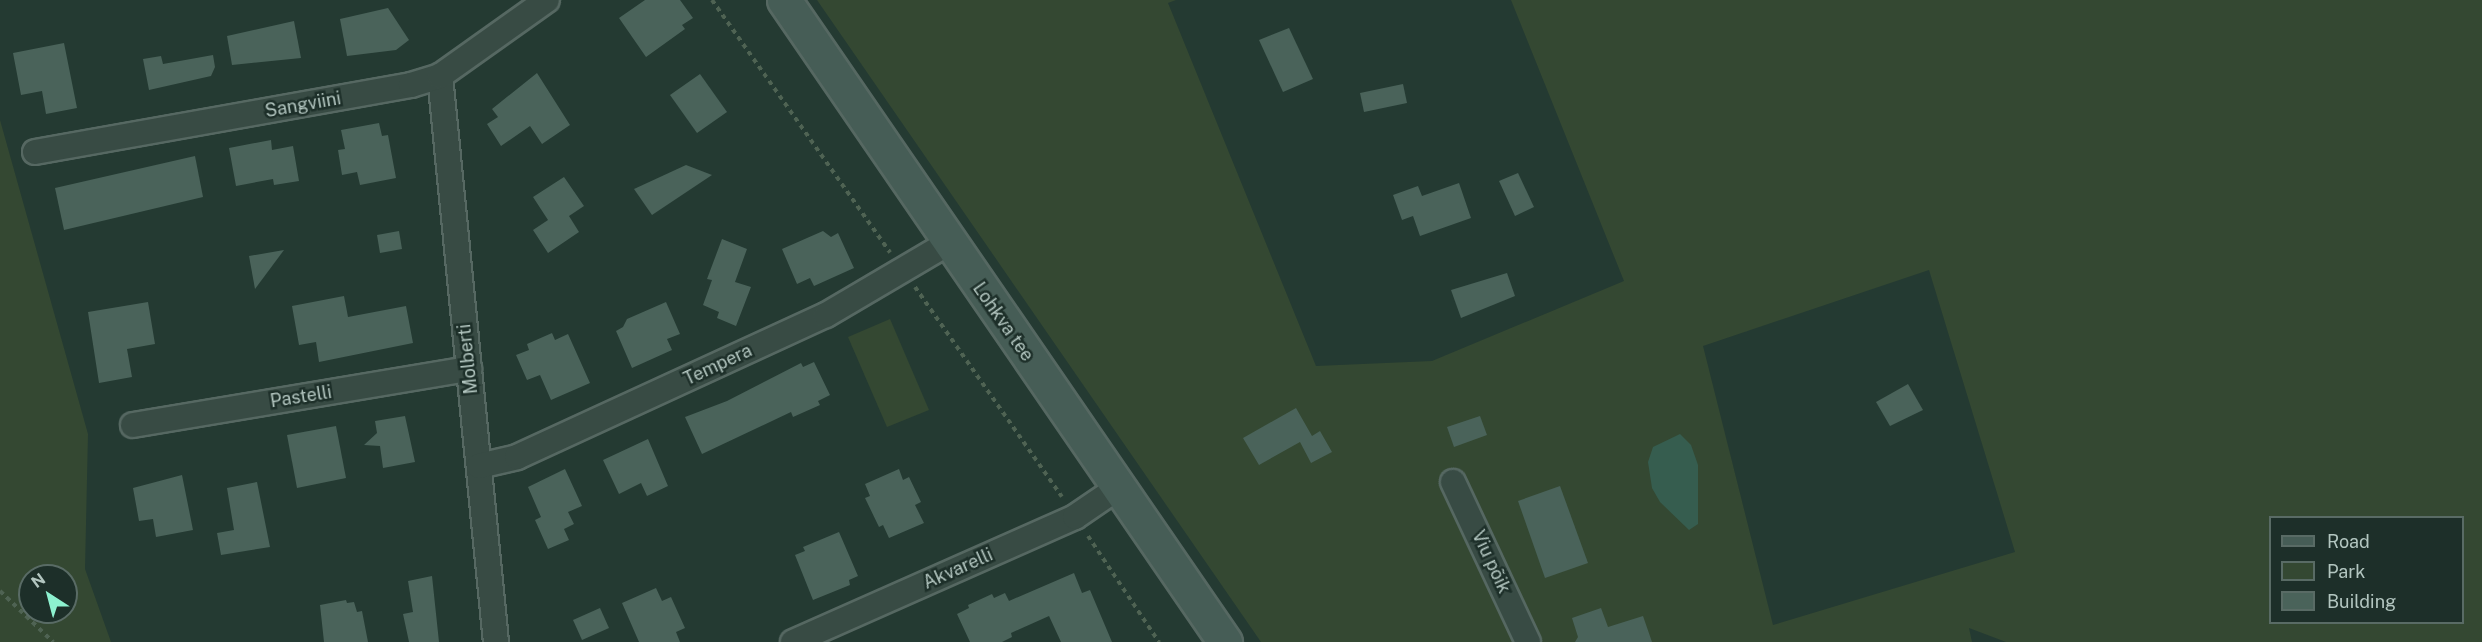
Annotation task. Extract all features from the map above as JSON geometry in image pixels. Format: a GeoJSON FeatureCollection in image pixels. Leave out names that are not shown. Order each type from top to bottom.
{"type":"FeatureCollection","features":[{"type":"Feature","properties":{"kind":"street","name":"Sangviini"},"geometry":{"type":"LineString","coordinates":[[35,152],[411,86],[440,76],[547,0]]}},
{"type":"Feature","properties":{"kind":"street","name":"Lohkva tee"},"geometry":{"type":"LineString","coordinates":[[784,0],[948,243],[1225,642]]}},
{"type":"Feature","properties":{"kind":"street","name":"Molberti"},"geometry":{"type":"LineString","coordinates":[[440,76],[496,642]]}},
{"type":"Feature","properties":{"kind":"street","name":"Tempera"},"geometry":{"type":"LineString","coordinates":[[479,466],[527,452],[826,315],[904,272],[948,243]]}},
{"type":"Feature","properties":{"kind":"street","name":"Pastelli"},"geometry":{"type":"LineString","coordinates":[[133,425],[469,369]]}},
{"type":"Feature","properties":{"kind":"street","name":"Viu põik"},"geometry":{"type":"LineString","coordinates":[[1453,482],[1528,642]]}},
{"type":"Feature","properties":{"kind":"street","name":"Akvarelli"},"geometry":{"type":"LineString","coordinates":[[793,642],[1075,517],[1119,488]]}},
{"type":"Feature","properties":{"kind":"path"},"geometry":{"type":"LineString","coordinates":[[711,0],[1075,517],[1159,642]]}},
{"type":"Feature","properties":{"kind":"path"},"geometry":{"type":"LineString","coordinates":[[0,591],[53,642]]}},
{"type":"Feature","properties":{"kind":"path"},"geometry":{"type":"LineString","coordinates":[[0,599],[7,597]]}},
{"type":"Feature","properties":{"kind":"green space"},"geometry":{"type":"Polygon","coordinates":[[[817,0],[1176,0],[1168,3],[1316,366],[1432,361],[1624,281],[1511,0],[2482,0],[2482,642],[2006,642],[1969,628],[1972,642],[1261,642],[817,0]],[[1929,270],[1703,346],[1773,625],[2015,552],[1929,270]]]}},
{"type":"Feature","properties":{"kind":"green space"},"geometry":{"type":"Polygon","coordinates":[[[0,120],[88,434],[85,569],[111,642],[0,642],[0,120]]]}},
{"type":"Feature","properties":{"kind":"green space"},"geometry":{"type":"Polygon","coordinates":[[[890,319],[929,410],[887,427],[848,337],[890,319]]]}},
{"type":"Feature","properties":{"kind":"shaded area"},"geometry":{"type":"Polygon","coordinates":[[[1680,434],[1691,445],[1698,465],[1698,524],[1689,530],[1660,502],[1652,488],[1648,462],[1653,447],[1680,434]]]}},
{"type":"Feature","properties":{"kind":"building"},"geometry":{"type":"Polygon","coordinates":[[[645,0],[680,0],[693,18],[682,25],[685,29],[646,57],[619,18],[645,0]]]}},
{"type":"Feature","properties":{"kind":"building"},"geometry":{"type":"Polygon","coordinates":[[[388,8],[409,40],[396,50],[347,56],[340,19],[388,8]]]}},
{"type":"Feature","properties":{"kind":"building"},"geometry":{"type":"Polygon","coordinates":[[[294,21],[301,58],[232,65],[227,36],[294,21]]]}},
{"type":"Feature","properties":{"kind":"building"},"geometry":{"type":"Polygon","coordinates":[[[1289,28],[1313,79],[1283,92],[1259,40],[1289,28]]]}},
{"type":"Feature","properties":{"kind":"building"},"geometry":{"type":"Polygon","coordinates":[[[64,43],[77,108],[46,114],[42,91],[21,95],[13,53],[64,43]]]}},
{"type":"Feature","properties":{"kind":"building"},"geometry":{"type":"Polygon","coordinates":[[[213,55],[215,67],[211,76],[149,90],[143,59],[161,56],[163,64],[213,55]]]}},
{"type":"Feature","properties":{"kind":"building"},"geometry":{"type":"Polygon","coordinates":[[[537,73],[570,125],[542,144],[530,126],[501,146],[487,124],[498,117],[492,109],[537,73]]]}},
{"type":"Feature","properties":{"kind":"building"},"geometry":{"type":"Polygon","coordinates":[[[700,74],[727,112],[697,133],[670,95],[700,74]]]}},
{"type":"Feature","properties":{"kind":"building"},"geometry":{"type":"Polygon","coordinates":[[[1403,84],[1407,103],[1364,112],[1360,93],[1403,84]]]}},
{"type":"Feature","properties":{"kind":"building"},"geometry":{"type":"Polygon","coordinates":[[[379,123],[382,136],[388,135],[396,178],[360,185],[357,172],[342,175],[338,150],[345,149],[341,130],[379,123]]]}},
{"type":"Feature","properties":{"kind":"building"},"geometry":{"type":"Polygon","coordinates":[[[271,140],[272,150],[293,146],[299,181],[274,185],[273,179],[236,186],[229,148],[271,140]]]}},
{"type":"Feature","properties":{"kind":"building"},"geometry":{"type":"Polygon","coordinates":[[[195,156],[203,197],[64,230],[55,188],[195,156]]]}},
{"type":"Feature","properties":{"kind":"building"},"geometry":{"type":"Polygon","coordinates":[[[686,165],[712,175],[652,215],[634,189],[686,165]]]}},
{"type":"Feature","properties":{"kind":"building"},"geometry":{"type":"Polygon","coordinates":[[[1518,173],[1534,207],[1515,216],[1499,181],[1518,173]]]}},
{"type":"Feature","properties":{"kind":"building"},"geometry":{"type":"Polygon","coordinates":[[[564,177],[584,206],[569,216],[579,232],[548,253],[533,230],[548,220],[533,197],[564,177]]]}},
{"type":"Feature","properties":{"kind":"building"},"geometry":{"type":"Polygon","coordinates":[[[1459,183],[1471,218],[1420,236],[1413,216],[1402,220],[1393,195],[1418,186],[1422,196],[1459,183]]]}},
{"type":"Feature","properties":{"kind":"building"},"geometry":{"type":"Polygon","coordinates":[[[399,231],[402,249],[380,253],[377,235],[399,231]]]}},
{"type":"Feature","properties":{"kind":"building"},"geometry":{"type":"Polygon","coordinates":[[[823,231],[831,237],[838,233],[854,268],[814,286],[810,278],[797,284],[782,249],[823,231]]]}},
{"type":"Feature","properties":{"kind":"building"},"geometry":{"type":"Polygon","coordinates":[[[722,239],[747,249],[735,282],[751,287],[736,326],[717,318],[719,312],[703,305],[712,280],[707,279],[722,239]]]}},
{"type":"Feature","properties":{"kind":"building"},"geometry":{"type":"Polygon","coordinates":[[[284,250],[255,289],[249,256],[284,250]]]}},
{"type":"Feature","properties":{"kind":"building"},"geometry":{"type":"Polygon","coordinates":[[[1507,273],[1515,296],[1461,318],[1451,290],[1507,273]]]}},
{"type":"Feature","properties":{"kind":"building"},"geometry":{"type":"Polygon","coordinates":[[[344,296],[348,317],[406,306],[413,343],[319,362],[316,342],[299,345],[292,306],[344,296]]]}},
{"type":"Feature","properties":{"kind":"building"},"geometry":{"type":"Polygon","coordinates":[[[148,302],[155,344],[127,349],[132,377],[99,383],[88,312],[148,302]]]}},
{"type":"Feature","properties":{"kind":"building"},"geometry":{"type":"Polygon","coordinates":[[[666,302],[680,334],[667,339],[672,350],[632,368],[616,331],[623,327],[627,319],[666,302]]]}},
{"type":"Feature","properties":{"kind":"building"},"geometry":{"type":"Polygon","coordinates":[[[552,333],[555,340],[568,334],[590,383],[551,400],[540,375],[527,380],[516,355],[529,350],[527,344],[552,333]]]}},
{"type":"Feature","properties":{"kind":"building"},"geometry":{"type":"Polygon","coordinates":[[[814,362],[830,395],[818,401],[820,405],[793,417],[791,412],[702,454],[685,417],[727,401],[801,363],[803,367],[814,362]]]}},
{"type":"Feature","properties":{"kind":"building"},"geometry":{"type":"Polygon","coordinates":[[[1908,384],[1923,410],[1890,426],[1876,402],[1908,384]]]}},
{"type":"Feature","properties":{"kind":"building"},"geometry":{"type":"Polygon","coordinates":[[[1296,408],[1312,436],[1320,431],[1332,452],[1311,463],[1300,442],[1259,465],[1243,438],[1296,408]]]}},
{"type":"Feature","properties":{"kind":"building"},"geometry":{"type":"Polygon","coordinates":[[[405,416],[415,462],[383,468],[380,446],[364,445],[377,433],[375,421],[405,416]]]}},
{"type":"Feature","properties":{"kind":"building"},"geometry":{"type":"Polygon","coordinates":[[[1480,416],[1487,435],[1454,447],[1447,427],[1480,416]]]}},
{"type":"Feature","properties":{"kind":"building"},"geometry":{"type":"Polygon","coordinates":[[[336,426],[346,478],[297,488],[287,435],[336,426]]]}},
{"type":"Feature","properties":{"kind":"building"},"geometry":{"type":"Polygon","coordinates":[[[648,439],[668,486],[647,496],[641,483],[619,494],[603,460],[648,439]]]}},
{"type":"Feature","properties":{"kind":"building"},"geometry":{"type":"Polygon","coordinates":[[[565,469],[582,506],[568,512],[574,524],[564,529],[569,540],[548,549],[535,520],[541,517],[528,487],[565,469]]]}},
{"type":"Feature","properties":{"kind":"building"},"geometry":{"type":"Polygon","coordinates":[[[899,469],[903,480],[909,477],[921,502],[915,505],[924,523],[889,538],[883,525],[879,527],[865,498],[870,496],[865,484],[899,469]]]}},
{"type":"Feature","properties":{"kind":"building"},"geometry":{"type":"Polygon","coordinates":[[[182,475],[193,530],[156,537],[153,519],[139,521],[133,488],[182,475]]]}},
{"type":"Feature","properties":{"kind":"building"},"geometry":{"type":"Polygon","coordinates":[[[257,482],[270,547],[221,555],[217,533],[234,530],[227,488],[257,482]]]}},
{"type":"Feature","properties":{"kind":"building"},"geometry":{"type":"Polygon","coordinates":[[[1560,486],[1588,563],[1545,578],[1518,501],[1560,486]]]}},
{"type":"Feature","properties":{"kind":"building"},"geometry":{"type":"Polygon","coordinates":[[[839,532],[858,576],[849,580],[850,585],[813,600],[795,555],[805,551],[803,547],[839,532]]]}},
{"type":"Feature","properties":{"kind":"building"},"geometry":{"type":"Polygon","coordinates":[[[1074,573],[1082,593],[1090,590],[1112,642],[1061,642],[1049,616],[1011,633],[1012,637],[1002,642],[970,642],[957,614],[969,608],[968,605],[992,594],[994,598],[1005,593],[1009,601],[1074,573]]]}},
{"type":"Feature","properties":{"kind":"building"},"geometry":{"type":"Polygon","coordinates":[[[432,576],[439,642],[409,642],[403,614],[413,612],[408,581],[432,576]]]}},
{"type":"Feature","properties":{"kind":"building"},"geometry":{"type":"Polygon","coordinates":[[[656,588],[662,601],[671,597],[685,628],[676,632],[680,642],[639,642],[622,603],[656,588]]]}},
{"type":"Feature","properties":{"kind":"building"},"geometry":{"type":"Polygon","coordinates":[[[346,600],[347,603],[354,602],[357,612],[362,611],[368,642],[324,642],[320,605],[346,600]]]}},
{"type":"Feature","properties":{"kind":"building"},"geometry":{"type":"Polygon","coordinates":[[[600,608],[609,628],[582,640],[573,620],[600,608]]]}},
{"type":"Feature","properties":{"kind":"building"},"geometry":{"type":"Polygon","coordinates":[[[1601,608],[1608,627],[1643,616],[1652,642],[1575,642],[1578,637],[1572,618],[1601,608]]]}}]}
